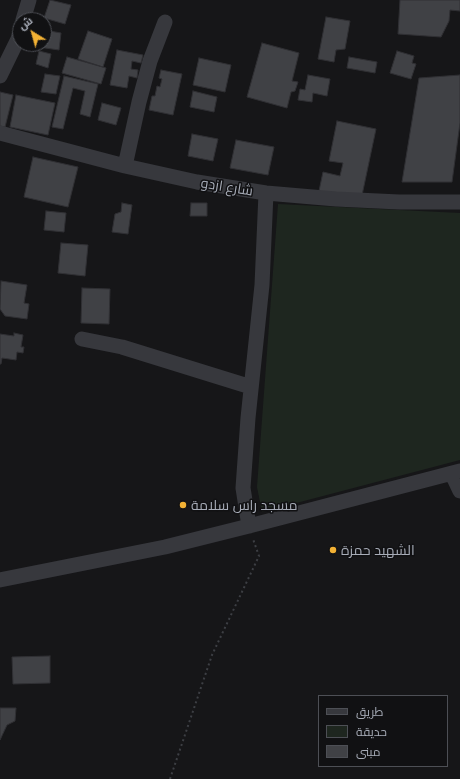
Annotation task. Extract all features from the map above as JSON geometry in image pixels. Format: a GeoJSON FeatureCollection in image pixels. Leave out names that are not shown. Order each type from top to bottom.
{"type":"FeatureCollection","features":[{"type":"Feature","properties":{"kind":"street"},"geometry":{"type":"LineString","coordinates":[[25,12],[29,0]]}},
{"type":"Feature","properties":{"kind":"street"},"geometry":{"type":"LineString","coordinates":[[125,166],[139,102],[150,61],[165,22]]}},
{"type":"Feature","properties":{"kind":"street"},"geometry":{"type":"LineString","coordinates":[[0,76],[12,51]]}},
{"type":"Feature","properties":{"kind":"street","name":"شارع ازدو"},"geometry":{"type":"LineString","coordinates":[[0,133],[125,166],[197,182],[266,193],[352,200],[460,202]]}},
{"type":"Feature","properties":{"kind":"street"},"geometry":{"type":"LineString","coordinates":[[249,526],[243,488],[251,387],[262,285],[266,193]]}},
{"type":"Feature","properties":{"kind":"street"},"geometry":{"type":"LineString","coordinates":[[82,339],[122,347],[251,387]]}},
{"type":"Feature","properties":{"kind":"street"},"geometry":{"type":"LineString","coordinates":[[0,580],[164,546],[249,526],[456,473],[460,490]]}},
{"type":"Feature","properties":{"kind":"path"},"geometry":{"type":"LineString","coordinates":[[170,779],[212,655],[259,556],[249,526]]}},
{"type":"Feature","properties":{"kind":"green space"},"geometry":{"type":"Polygon","coordinates":[[[278,204],[460,213],[460,460],[262,512],[257,487],[278,204]]]}},
{"type":"Feature","properties":{"kind":"building"},"geometry":{"type":"Polygon","coordinates":[[[50,0],[71,5],[65,24],[52,20],[52,12],[46,12],[50,0]]]}},
{"type":"Feature","properties":{"kind":"building"},"geometry":{"type":"Polygon","coordinates":[[[400,0],[460,0],[460,11],[450,10],[449,21],[441,37],[398,34],[400,0]]]}},
{"type":"Feature","properties":{"kind":"building"},"geometry":{"type":"Polygon","coordinates":[[[326,17],[350,21],[345,49],[336,50],[334,62],[318,59],[326,17]]]}},
{"type":"Feature","properties":{"kind":"building"},"geometry":{"type":"Polygon","coordinates":[[[52,31],[61,33],[59,50],[52,49],[52,31]]]}},
{"type":"Feature","properties":{"kind":"building"},"geometry":{"type":"Polygon","coordinates":[[[88,31],[112,39],[103,67],[78,59],[88,31]]]}},
{"type":"Feature","properties":{"kind":"building"},"geometry":{"type":"Polygon","coordinates":[[[262,43],[299,53],[292,81],[298,82],[295,91],[291,92],[287,108],[247,97],[262,43]]]}},
{"type":"Feature","properties":{"kind":"building"},"geometry":{"type":"Polygon","coordinates":[[[117,50],[143,55],[141,63],[132,61],[131,69],[138,70],[137,78],[129,76],[127,88],[110,85],[117,50]]]}},
{"type":"Feature","properties":{"kind":"building"},"geometry":{"type":"Polygon","coordinates":[[[397,51],[414,56],[412,63],[416,64],[411,79],[390,73],[397,51]]]}},
{"type":"Feature","properties":{"kind":"building"},"geometry":{"type":"Polygon","coordinates":[[[39,52],[51,54],[48,68],[36,64],[39,52]]]}},
{"type":"Feature","properties":{"kind":"building"},"geometry":{"type":"Polygon","coordinates":[[[67,57],[106,68],[101,84],[62,73],[67,57]]]}},
{"type":"Feature","properties":{"kind":"building"},"geometry":{"type":"Polygon","coordinates":[[[349,57],[377,62],[375,73],[347,68],[349,57]]]}},
{"type":"Feature","properties":{"kind":"building"},"geometry":{"type":"Polygon","coordinates":[[[199,58],[231,65],[225,92],[193,85],[199,58]]]}},
{"type":"Feature","properties":{"kind":"building"},"geometry":{"type":"Polygon","coordinates":[[[161,70],[182,74],[173,115],[149,110],[152,96],[155,96],[157,86],[160,87],[162,79],[159,78],[161,70]]]}},
{"type":"Feature","properties":{"kind":"building"},"geometry":{"type":"Polygon","coordinates":[[[45,74],[60,76],[56,94],[41,92],[45,74]]]}},
{"type":"Feature","properties":{"kind":"building"},"geometry":{"type":"Polygon","coordinates":[[[308,75],[330,79],[327,96],[313,93],[312,102],[298,100],[300,89],[305,90],[308,75]]]}},
{"type":"Feature","properties":{"kind":"building"},"geometry":{"type":"Polygon","coordinates":[[[460,75],[460,123],[452,182],[402,182],[419,78],[460,75]]]}},
{"type":"Feature","properties":{"kind":"building"},"geometry":{"type":"Polygon","coordinates":[[[64,76],[98,84],[90,117],[80,114],[85,91],[73,88],[63,129],[52,127],[64,76]]]}},
{"type":"Feature","properties":{"kind":"building"},"geometry":{"type":"Polygon","coordinates":[[[193,91],[217,97],[214,112],[190,107],[193,91]]]}},
{"type":"Feature","properties":{"kind":"building"},"geometry":{"type":"Polygon","coordinates":[[[0,92],[13,95],[5,127],[0,126],[0,92]]]}},
{"type":"Feature","properties":{"kind":"building"},"geometry":{"type":"Polygon","coordinates":[[[16,95],[55,103],[48,135],[10,127],[16,95]]]}},
{"type":"Feature","properties":{"kind":"building"},"geometry":{"type":"Polygon","coordinates":[[[102,103],[121,108],[116,125],[98,120],[102,103]]]}},
{"type":"Feature","properties":{"kind":"building"},"geometry":{"type":"Polygon","coordinates":[[[337,121],[376,129],[361,200],[319,191],[323,172],[340,176],[343,163],[329,161],[337,121]]]}},
{"type":"Feature","properties":{"kind":"building"},"geometry":{"type":"Polygon","coordinates":[[[192,134],[218,139],[213,161],[188,156],[192,134]]]}},
{"type":"Feature","properties":{"kind":"building"},"geometry":{"type":"Polygon","coordinates":[[[236,140],[274,147],[268,175],[230,168],[236,140]]]}},
{"type":"Feature","properties":{"kind":"building"},"geometry":{"type":"Polygon","coordinates":[[[33,157],[78,167],[68,207],[24,197],[33,157]]]}},
{"type":"Feature","properties":{"kind":"building"},"geometry":{"type":"Polygon","coordinates":[[[122,203],[132,205],[128,234],[112,232],[115,214],[121,212],[122,203]]]}},
{"type":"Feature","properties":{"kind":"building"},"geometry":{"type":"Polygon","coordinates":[[[191,203],[207,203],[207,216],[190,216],[191,203]]]}},
{"type":"Feature","properties":{"kind":"building"},"geometry":{"type":"Polygon","coordinates":[[[46,211],[66,213],[64,232],[44,230],[46,211]]]}},
{"type":"Feature","properties":{"kind":"building"},"geometry":{"type":"Polygon","coordinates":[[[61,243],[88,245],[85,276],[58,273],[61,243]]]}},
{"type":"Feature","properties":{"kind":"building"},"geometry":{"type":"Polygon","coordinates":[[[1,281],[27,285],[24,303],[29,304],[27,319],[5,316],[0,309],[1,281]]]}},
{"type":"Feature","properties":{"kind":"building"},"geometry":{"type":"Polygon","coordinates":[[[82,288],[110,289],[109,324],[81,323],[82,288]]]}},
{"type":"Feature","properties":{"kind":"building"},"geometry":{"type":"Polygon","coordinates":[[[14,333],[23,335],[21,347],[24,347],[23,353],[17,352],[16,360],[2,358],[0,364],[0,334],[14,336],[14,333]]]}},
{"type":"Feature","properties":{"kind":"building"},"geometry":{"type":"Polygon","coordinates":[[[50,656],[50,683],[13,684],[12,657],[50,656]]]}},
{"type":"Feature","properties":{"kind":"building"},"geometry":{"type":"Polygon","coordinates":[[[0,708],[16,708],[15,721],[7,725],[0,740],[0,708]]]}},
{"type":"Feature","properties":{"kind":"place","name":"مسجد راس سلامة"},"geometry":{"type":"Point","coordinates":[183,505]}},
{"type":"Feature","properties":{"kind":"place","name":"الشهيد حمزة"},"geometry":{"type":"Point","coordinates":[333,550]}}]}
